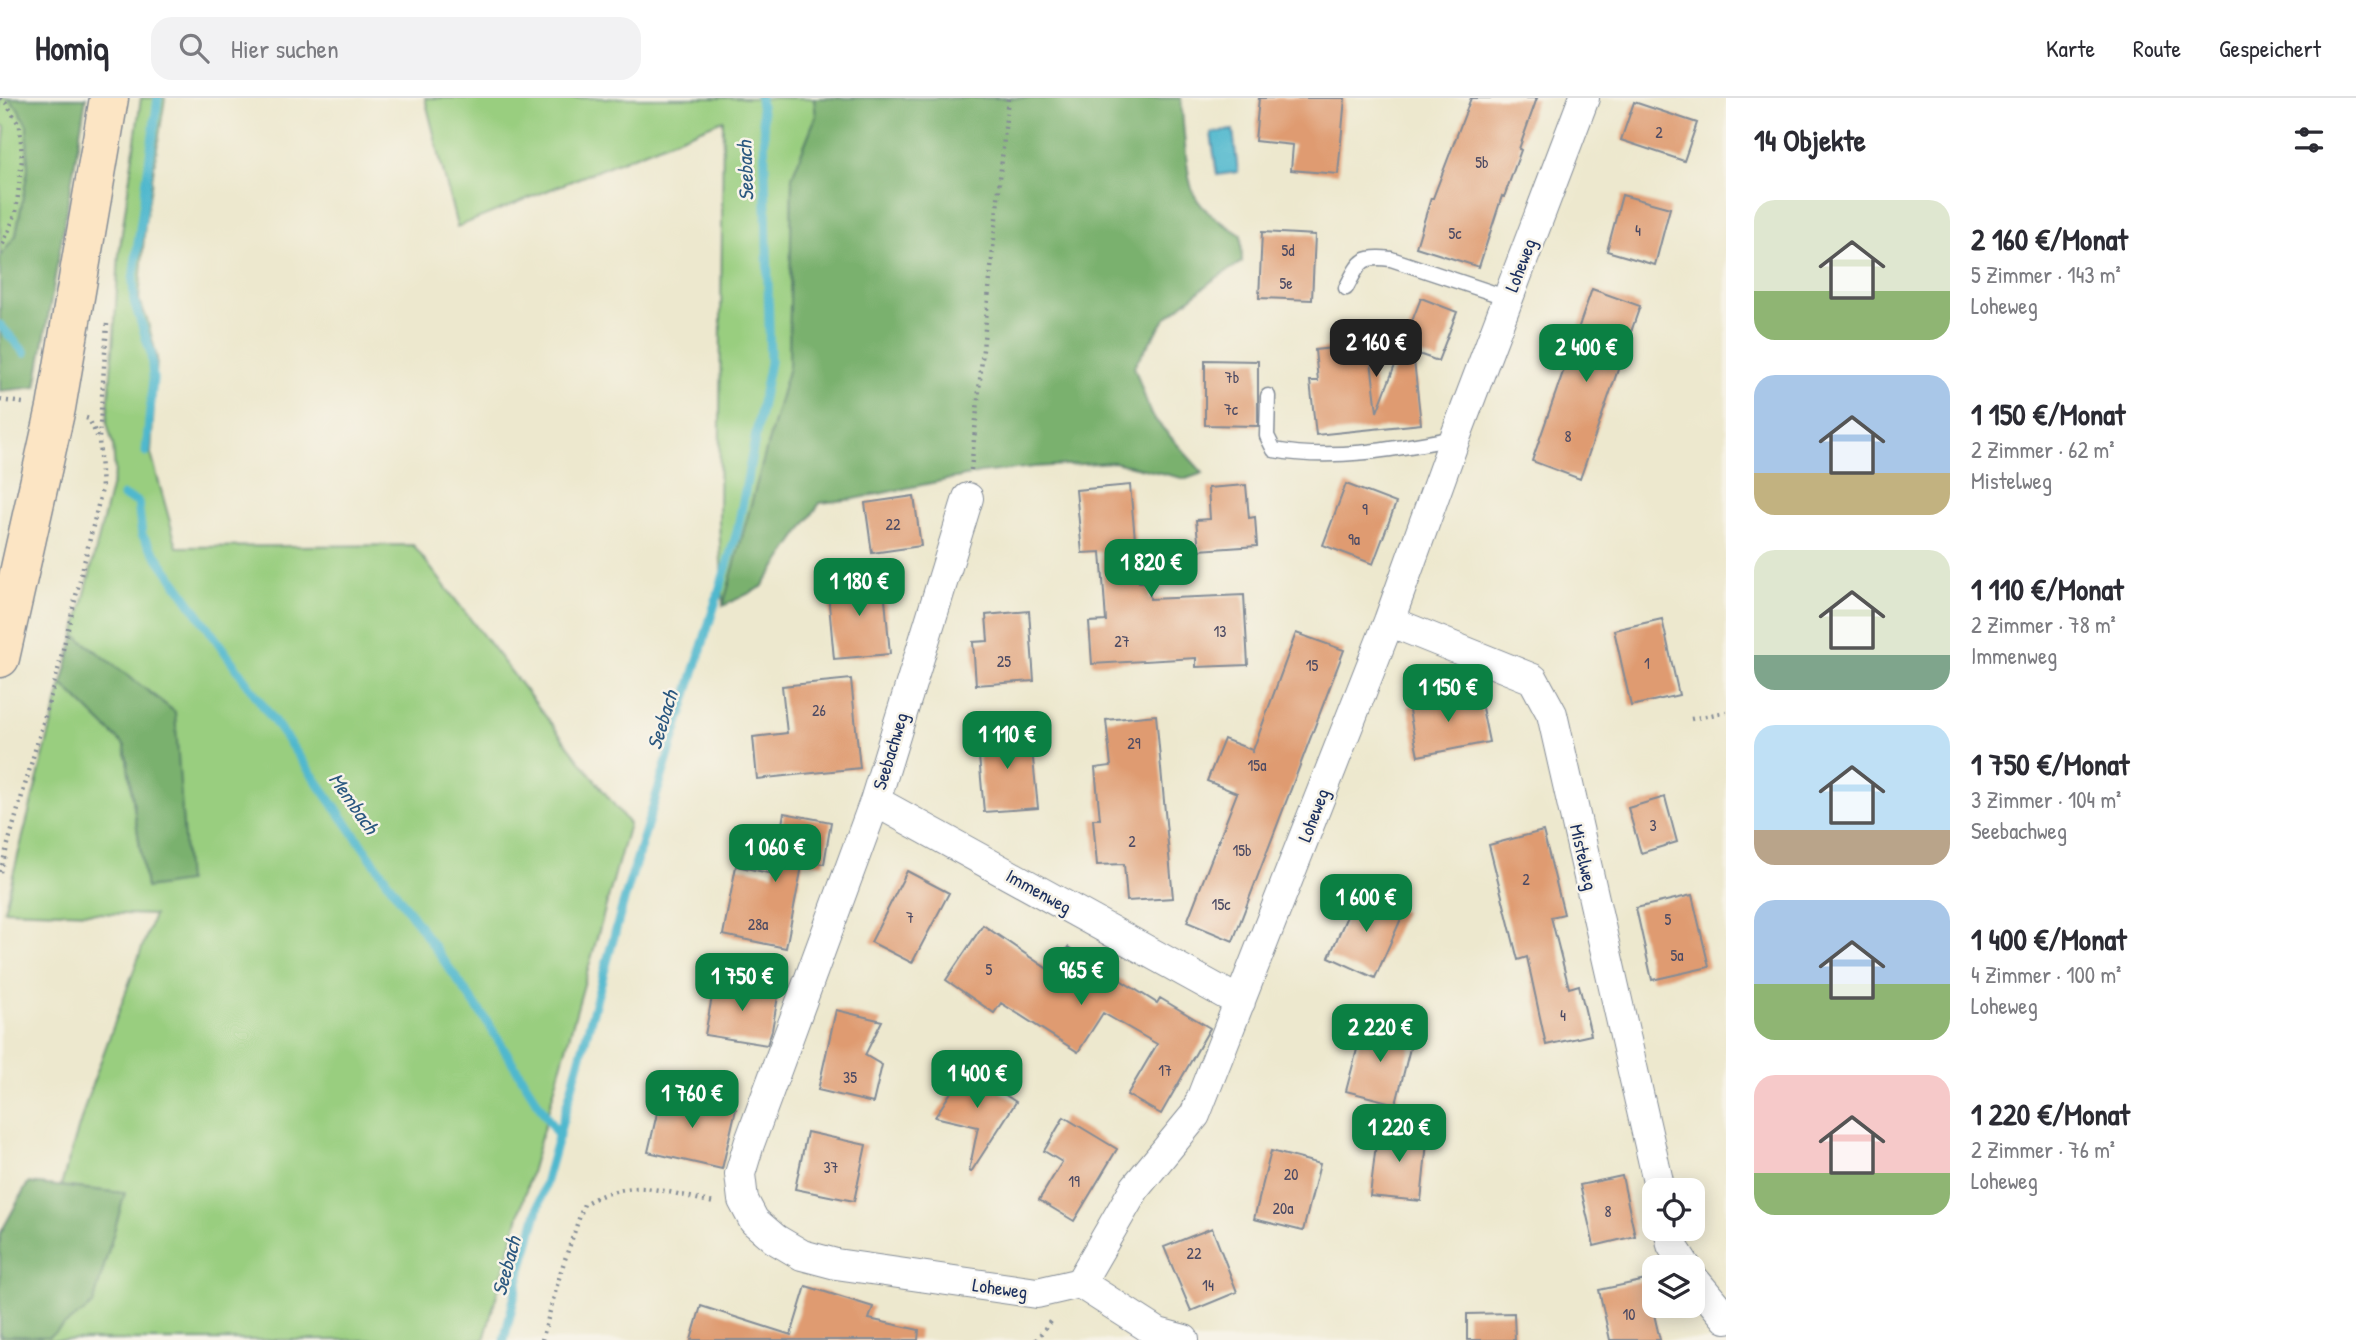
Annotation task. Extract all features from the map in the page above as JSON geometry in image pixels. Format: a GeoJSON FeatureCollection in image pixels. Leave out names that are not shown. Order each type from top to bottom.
{"type":"FeatureCollection","features":[{"type":"Feature","properties":{"kind":"main road"},"geometry":{"type":"LineString","coordinates":[[0,658],[56,408],[108,98]]}},
{"type":"Feature","properties":{"kind":"street","name":"Loheweg"},"geometry":{"type":"LineString","coordinates":[[743,1200],[754,1222],[775,1240],[802,1255],[825,1261],[1037,1293],[1080,1283],[1135,1188],[1195,1115],[1389,621],[1584,98]]}},
{"type":"Feature","properties":{"kind":"street","name":"Seebachweg"},"geometry":{"type":"LineString","coordinates":[[743,1200],[740,1174],[749,1144],[875,801],[968,498]]}},
{"type":"Feature","properties":{"kind":"street","name":"Mistelweg"},"geometry":{"type":"LineString","coordinates":[[1389,621],[1533,679],[1552,714],[1657,1178]]}},
{"type":"Feature","properties":{"kind":"street","name":"Immenweg"},"geometry":{"type":"LineString","coordinates":[[875,801],[1240,1002]]}},
{"type":"Feature","properties":{"kind":"street"},"geometry":{"type":"LineString","coordinates":[[1080,1283],[1158,1333],[1184,1340]]}},
{"type":"Feature","properties":{"kind":"street"},"geometry":{"type":"LineString","coordinates":[[1705,1293],[1726,1318]]}},
{"type":"Feature","properties":{"kind":"street"},"geometry":{"type":"LineString","coordinates":[[1721,1340],[1726,1335]]}},
{"type":"Feature","properties":{"kind":"lane"},"geometry":{"type":"LineString","coordinates":[[1346,288],[1359,264],[1371,257],[1391,259],[1508,298]]}},
{"type":"Feature","properties":{"kind":"lane"},"geometry":{"type":"LineString","coordinates":[[1268,396],[1267,436],[1274,450],[1300,454],[1338,453],[1412,446],[1455,438]]}},
{"type":"Feature","properties":{"kind":"path"},"geometry":{"type":"LineString","coordinates":[[968,498],[1008,98]]}},
{"type":"Feature","properties":{"kind":"path"},"geometry":{"type":"LineString","coordinates":[[0,99],[6,103],[20,126],[22,159],[16,213],[0,248]]}},
{"type":"Feature","properties":{"kind":"path"},"geometry":{"type":"LineString","coordinates":[[0,872],[57,674],[102,489],[99,439]]}},
{"type":"Feature","properties":{"kind":"path"},"geometry":{"type":"LineString","coordinates":[[1691,719],[1726,712]]}},
{"type":"Feature","properties":{"kind":"path"},"geometry":{"type":"LineString","coordinates":[[542,1340],[561,1271],[584,1204],[606,1192],[640,1186],[717,1204],[743,1200]]}},
{"type":"Feature","properties":{"kind":"green space"},"geometry":{"type":"Polygon","coordinates":[[[0,98],[7,98],[18,108],[27,125],[28,170],[16,235],[0,257],[0,178],[5,127],[0,124],[0,98]]]}},
{"type":"Feature","properties":{"kind":"green space"},"geometry":{"type":"Polygon","coordinates":[[[7,98],[86,98],[36,387],[0,391],[0,257],[16,235],[28,170],[27,125],[18,108],[7,98]]]}},
{"type":"Feature","properties":{"kind":"green space"},"geometry":{"type":"Polygon","coordinates":[[[141,98],[165,98],[145,223],[139,300],[157,358],[151,454],[177,547],[413,545],[629,824],[484,1340],[0,1340],[0,1336],[48,1337],[125,1193],[61,1186],[89,1093],[154,915],[4,910],[62,684],[125,746],[146,888],[175,712],[75,635],[115,471],[113,445],[107,423],[119,254],[141,98]]]}},
{"type":"Feature","properties":{"kind":"green space"},"geometry":{"type":"Polygon","coordinates":[[[425,98],[814,98],[816,116],[792,177],[789,367],[723,606],[719,521],[723,120],[457,227],[425,98]]]}},
{"type":"Feature","properties":{"kind":"green space"},"geometry":{"type":"Polygon","coordinates":[[[814,98],[1181,98],[1192,189],[1204,208],[1241,235],[1242,262],[1213,280],[1166,318],[1134,366],[1151,415],[1203,473],[1186,479],[1114,462],[1034,467],[980,473],[854,499],[820,503],[762,587],[723,606],[789,367],[792,177],[816,116],[814,98]]]}},
{"type":"Feature","properties":{"kind":"green space"},"geometry":{"type":"Polygon","coordinates":[[[75,635],[175,712],[187,882],[146,888],[125,746],[62,684],[75,635]]]}},
{"type":"Feature","properties":{"kind":"green space"},"geometry":{"type":"Polygon","coordinates":[[[28,1183],[125,1193],[93,1305],[48,1337],[0,1336],[0,1234],[28,1183]]]}},
{"type":"Feature","properties":{"kind":"water"},"geometry":{"type":"Polygon","coordinates":[[[1233,130],[1238,172],[1217,175],[1211,133],[1233,130]]]}},
{"type":"Feature","properties":{"kind":"building"},"geometry":{"type":"Polygon","coordinates":[[[1259,98],[1345,98],[1338,174],[1291,170],[1293,145],[1255,141],[1259,98]]]}},
{"type":"Feature","properties":{"kind":"building"},"geometry":{"type":"Polygon","coordinates":[[[1471,98],[1537,98],[1479,267],[1416,247],[1431,198],[1471,98]]]}},
{"type":"Feature","properties":{"kind":"building"},"geometry":{"type":"Polygon","coordinates":[[[1634,102],[1697,123],[1684,161],[1621,140],[1634,102]]]}},
{"type":"Feature","properties":{"kind":"building"},"geometry":{"type":"Polygon","coordinates":[[[1622,195],[1670,208],[1655,265],[1607,251],[1622,195]]]}},
{"type":"Feature","properties":{"kind":"building"},"geometry":{"type":"Polygon","coordinates":[[[1262,232],[1315,235],[1312,300],[1259,298],[1262,232]]]}},
{"type":"Feature","properties":{"kind":"building"},"geometry":{"type":"Polygon","coordinates":[[[1592,289],[1640,306],[1580,479],[1532,461],[1592,289]]]}},
{"type":"Feature","properties":{"kind":"building"},"geometry":{"type":"Polygon","coordinates":[[[1421,298],[1457,312],[1438,361],[1413,352],[1421,424],[1316,435],[1310,381],[1318,381],[1315,350],[1369,344],[1377,412],[1421,298]]]}},
{"type":"Feature","properties":{"kind":"building"},"geometry":{"type":"Polygon","coordinates":[[[1205,360],[1258,361],[1258,426],[1205,425],[1205,360]]]}},
{"type":"Feature","properties":{"kind":"building"},"geometry":{"type":"Polygon","coordinates":[[[1346,484],[1396,503],[1373,564],[1323,545],[1346,484]]]}},
{"type":"Feature","properties":{"kind":"building"},"geometry":{"type":"Polygon","coordinates":[[[1130,485],[1139,582],[1149,582],[1150,599],[1244,595],[1248,665],[1196,667],[1196,658],[1092,664],[1089,622],[1106,621],[1101,552],[1082,553],[1076,490],[1130,485]]]}},
{"type":"Feature","properties":{"kind":"building"},"geometry":{"type":"Polygon","coordinates":[[[1246,485],[1249,518],[1255,517],[1257,546],[1199,550],[1196,520],[1210,519],[1208,488],[1246,485]]]}},
{"type":"Feature","properties":{"kind":"building"},"geometry":{"type":"Polygon","coordinates":[[[914,496],[921,546],[872,553],[865,503],[914,496]]]}},
{"type":"Feature","properties":{"kind":"building"},"geometry":{"type":"Polygon","coordinates":[[[883,577],[890,654],[834,659],[827,582],[883,577]]]}},
{"type":"Feature","properties":{"kind":"building"},"geometry":{"type":"Polygon","coordinates":[[[1029,611],[1034,681],[976,685],[973,642],[988,641],[986,615],[1029,611]]]}},
{"type":"Feature","properties":{"kind":"building"},"geometry":{"type":"Polygon","coordinates":[[[1662,619],[1679,695],[1631,706],[1614,630],[1662,619]]]}},
{"type":"Feature","properties":{"kind":"building"},"geometry":{"type":"Polygon","coordinates":[[[1296,633],[1344,650],[1233,941],[1187,922],[1237,793],[1207,781],[1224,739],[1252,750],[1252,753],[1296,633]]]}},
{"type":"Feature","properties":{"kind":"building"},"geometry":{"type":"Polygon","coordinates":[[[851,679],[860,768],[757,779],[753,737],[787,733],[782,686],[851,679]]]}},
{"type":"Feature","properties":{"kind":"building"},"geometry":{"type":"Polygon","coordinates":[[[1479,693],[1489,742],[1418,756],[1408,706],[1479,693]]]}},
{"type":"Feature","properties":{"kind":"building"},"geometry":{"type":"Polygon","coordinates":[[[1156,715],[1173,898],[1127,901],[1124,864],[1097,865],[1093,819],[1100,819],[1095,768],[1111,766],[1106,720],[1156,715]]]}},
{"type":"Feature","properties":{"kind":"building"},"geometry":{"type":"Polygon","coordinates":[[[1030,730],[1038,808],[984,812],[977,734],[1030,730]]]}},
{"type":"Feature","properties":{"kind":"building"},"geometry":{"type":"Polygon","coordinates":[[[1665,797],[1677,842],[1641,853],[1628,808],[1665,797]]]}},
{"type":"Feature","properties":{"kind":"building"},"geometry":{"type":"Polygon","coordinates":[[[784,813],[831,822],[824,864],[803,861],[786,948],[723,935],[736,866],[773,874],[784,813]]]}},
{"type":"Feature","properties":{"kind":"building"},"geometry":{"type":"Polygon","coordinates":[[[1543,831],[1564,914],[1551,917],[1569,988],[1579,985],[1591,1035],[1546,1045],[1527,957],[1518,960],[1489,845],[1543,831]]]}},
{"type":"Feature","properties":{"kind":"building"},"geometry":{"type":"Polygon","coordinates":[[[907,871],[949,893],[912,963],[871,942],[907,871]]]}},
{"type":"Feature","properties":{"kind":"building"},"geometry":{"type":"Polygon","coordinates":[[[1358,891],[1404,912],[1375,978],[1329,957],[1358,891]]]}},
{"type":"Feature","properties":{"kind":"building"},"geometry":{"type":"Polygon","coordinates":[[[1692,895],[1709,967],[1652,980],[1636,908],[1692,895]]]}},
{"type":"Feature","properties":{"kind":"building"},"geometry":{"type":"Polygon","coordinates":[[[983,925],[1052,972],[1068,947],[1157,1003],[1160,998],[1210,1028],[1161,1114],[1127,1095],[1157,1044],[1103,1013],[1078,1052],[1001,1003],[994,1013],[946,980],[983,925]]]}},
{"type":"Feature","properties":{"kind":"building"},"geometry":{"type":"Polygon","coordinates":[[[715,980],[779,991],[767,1045],[705,1035],[715,980]]]}},
{"type":"Feature","properties":{"kind":"building"},"geometry":{"type":"Polygon","coordinates":[[[836,1010],[882,1021],[865,1055],[882,1065],[873,1103],[818,1090],[836,1010]]]}},
{"type":"Feature","properties":{"kind":"building"},"geometry":{"type":"Polygon","coordinates":[[[1364,1023],[1413,1036],[1396,1104],[1346,1091],[1364,1023]]]}},
{"type":"Feature","properties":{"kind":"building"},"geometry":{"type":"Polygon","coordinates":[[[966,1069],[1016,1102],[971,1172],[969,1171],[978,1127],[935,1117],[966,1069]]]}},
{"type":"Feature","properties":{"kind":"building"},"geometry":{"type":"Polygon","coordinates":[[[662,1092],[736,1109],[722,1169],[648,1152],[662,1092]]]}},
{"type":"Feature","properties":{"kind":"building"},"geometry":{"type":"Polygon","coordinates":[[[1064,1117],[1117,1149],[1074,1221],[1039,1200],[1062,1162],[1044,1151],[1064,1117]]]}},
{"type":"Feature","properties":{"kind":"building"},"geometry":{"type":"Polygon","coordinates":[[[1378,1126],[1428,1132],[1421,1201],[1370,1196],[1378,1126]]]}},
{"type":"Feature","properties":{"kind":"building"},"geometry":{"type":"Polygon","coordinates":[[[807,1132],[866,1145],[854,1201],[795,1189],[807,1132]]]}},
{"type":"Feature","properties":{"kind":"building"},"geometry":{"type":"Polygon","coordinates":[[[1271,1151],[1320,1164],[1303,1231],[1254,1219],[1271,1151]]]}},
{"type":"Feature","properties":{"kind":"building"},"geometry":{"type":"Polygon","coordinates":[[[1622,1176],[1635,1236],[1594,1246],[1580,1185],[1622,1176]]]}},
{"type":"Feature","properties":{"kind":"building"},"geometry":{"type":"Polygon","coordinates":[[[1212,1228],[1237,1292],[1191,1311],[1164,1247],[1212,1228]]]}},
{"type":"Feature","properties":{"kind":"building"},"geometry":{"type":"Polygon","coordinates":[[[1642,1281],[1642,1318],[1655,1318],[1660,1340],[1610,1340],[1599,1290],[1642,1281]]]}},
{"type":"Feature","properties":{"kind":"building"},"geometry":{"type":"Polygon","coordinates":[[[806,1286],[873,1307],[869,1319],[919,1330],[918,1340],[691,1340],[701,1306],[791,1335],[806,1286]]]}},
{"type":"Feature","properties":{"kind":"building"},"geometry":{"type":"Polygon","coordinates":[[[1514,1313],[1515,1340],[1467,1340],[1467,1314],[1514,1313]]]}},
{"type":"Feature","properties":{"kind":"waterway"},"geometry":{"type":"LineString","coordinates":[[146,452],[153,379],[151,353],[134,301],[133,280],[158,98]]}},
{"type":"Feature","properties":{"kind":"waterway","name":"Seebach"},"geometry":{"type":"LineString","coordinates":[[504,1340],[623,904],[737,532],[770,362],[764,130],[760,98]]}},
{"type":"Feature","properties":{"kind":"waterway","name":"Membach"},"geometry":{"type":"LineString","coordinates":[[0,325],[25,353]]}},
{"type":"Feature","properties":{"kind":"waterway","name":"Membach"},"geometry":{"type":"LineString","coordinates":[[123,496],[138,502],[142,535],[486,1020],[559,1137]]}}]}
